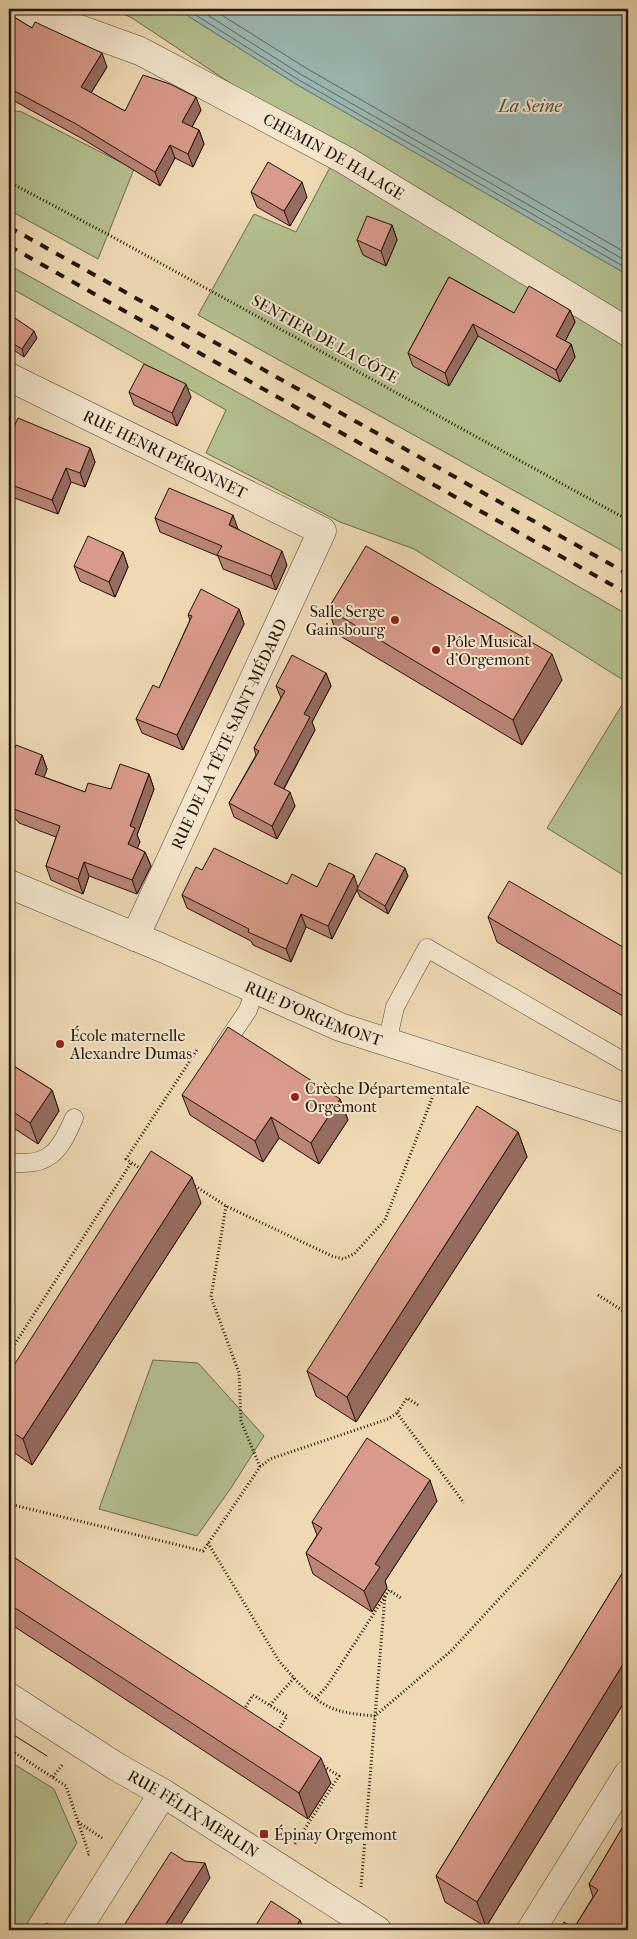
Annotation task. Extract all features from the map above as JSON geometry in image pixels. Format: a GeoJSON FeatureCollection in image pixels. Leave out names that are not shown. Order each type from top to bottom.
{"type":"FeatureCollection","features":[{"type":"Feature","properties":{"kind":"street","name":"CHEMIN DE HALAGE"},"geometry":{"type":"LineString","coordinates":[[24,9],[140,51],[337,155],[628,332]]}},
{"type":"Feature","properties":{"kind":"street","name":"RUE HENRI PÉRONNET"},"geometry":{"type":"LineString","coordinates":[[9,377],[322,531]]}},
{"type":"Feature","properties":{"kind":"street","name":"RUE DE LA TÊTE SAINT-MÉDARD"},"geometry":{"type":"LineString","coordinates":[[135,936],[322,531]]}},
{"type":"Feature","properties":{"kind":"street","name":"RUE D'ORGEMONT"},"geometry":{"type":"LineString","coordinates":[[9,884],[135,936],[340,1027],[628,1119]]}},
{"type":"Feature","properties":{"kind":"street","name":"RUE FÉLIX MERLIN"},"geometry":{"type":"LineString","coordinates":[[9,1698],[117,1767],[163,1793],[377,1930]]}},
{"type":"Feature","properties":{"kind":"street"},"geometry":{"type":"LineString","coordinates":[[531,1930],[628,1774]]}},
{"type":"Feature","properties":{"kind":"street"},"geometry":{"type":"LineString","coordinates":[[77,1930],[163,1793]]}},
{"type":"Feature","properties":{"kind":"lane"},"geometry":{"type":"LineString","coordinates":[[387,1042],[395,1007],[428,948],[628,1064]]}},
{"type":"Feature","properties":{"kind":"lane"},"geometry":{"type":"LineString","coordinates":[[211,1066],[248,1010],[255,989]]}},
{"type":"Feature","properties":{"kind":"lane"},"geometry":{"type":"LineString","coordinates":[[9,1162],[22,1164],[41,1160],[55,1152],[62,1143],[74,1118]]}},
{"type":"Feature","properties":{"kind":"path","name":"SENTIER DE LA CÔTE"},"geometry":{"type":"LineString","coordinates":[[9,182],[628,520]]}},
{"type":"Feature","properties":{"kind":"path"},"geometry":{"type":"LineString","coordinates":[[151,1169],[144,1170],[126,1159],[199,1047]]}},
{"type":"Feature","properties":{"kind":"path"},"geometry":{"type":"LineString","coordinates":[[188,1182],[226,1206],[332,1256],[343,1259],[354,1254],[385,1220],[446,1061]]}},
{"type":"Feature","properties":{"kind":"path"},"geometry":{"type":"LineString","coordinates":[[9,1353],[131,1163]]}},
{"type":"Feature","properties":{"kind":"path"},"geometry":{"type":"LineString","coordinates":[[226,1206],[211,1297],[239,1373],[241,1421],[260,1467]]}},
{"type":"Feature","properties":{"kind":"path"},"geometry":{"type":"LineString","coordinates":[[598,1295],[628,1314]]}},
{"type":"Feature","properties":{"kind":"path"},"geometry":{"type":"LineString","coordinates":[[9,1504],[203,1551],[260,1467],[270,1460],[388,1419],[396,1413],[407,1398],[418,1405]]}},
{"type":"Feature","properties":{"kind":"path"},"geometry":{"type":"LineString","coordinates":[[396,1413],[464,1503]]}},
{"type":"Feature","properties":{"kind":"path"},"geometry":{"type":"LineString","coordinates":[[376,1716],[451,1651],[628,1458]]}},
{"type":"Feature","properties":{"kind":"path"},"geometry":{"type":"LineString","coordinates":[[208,1543],[279,1661],[294,1678],[316,1698],[339,1710],[376,1716]]}},
{"type":"Feature","properties":{"kind":"path"},"geometry":{"type":"LineString","coordinates":[[316,1698],[327,1686],[389,1590],[401,1598]]}},
{"type":"Feature","properties":{"kind":"path"},"geometry":{"type":"LineString","coordinates":[[361,1887],[385,1595]]}},
{"type":"Feature","properties":{"kind":"path"},"geometry":{"type":"LineString","coordinates":[[270,1705],[294,1678]]}},
{"type":"Feature","properties":{"kind":"path"},"geometry":{"type":"LineString","coordinates":[[241,1714],[253,1695],[270,1705],[287,1716],[275,1735]]}},
{"type":"Feature","properties":{"kind":"path"},"geometry":{"type":"LineString","coordinates":[[9,1748],[66,1786],[89,1854]]}},
{"type":"Feature","properties":{"kind":"path"},"geometry":{"type":"LineString","coordinates":[[292,1848],[339,1776],[315,1761]]}},
{"type":"Feature","properties":{"kind":"green space"},"geometry":{"type":"Polygon","coordinates":[[[113,9],[177,9],[296,84],[628,275],[628,554],[198,315],[254,214],[296,232],[337,154],[132,18],[113,9]]]}},
{"type":"Feature","properties":{"kind":"green space"},"geometry":{"type":"Polygon","coordinates":[[[9,110],[22,112],[134,169],[98,259],[9,210],[9,110]]]}},
{"type":"Feature","properties":{"kind":"green space"},"geometry":{"type":"Polygon","coordinates":[[[9,265],[368,465],[628,615],[628,683],[414,549],[340,522],[206,453],[226,410],[9,287],[9,265]]]}},
{"type":"Feature","properties":{"kind":"green space"},"geometry":{"type":"Polygon","coordinates":[[[628,695],[628,878],[547,828],[628,695]]]}},
{"type":"Feature","properties":{"kind":"green space"},"geometry":{"type":"Polygon","coordinates":[[[153,1360],[198,1363],[264,1436],[231,1488],[197,1536],[99,1509],[153,1360]]]}},
{"type":"Feature","properties":{"kind":"green space"},"geometry":{"type":"Polygon","coordinates":[[[9,1761],[54,1789],[77,1843],[23,1930],[9,1930],[9,1761]]]}},
{"type":"Feature","properties":{"kind":"water","name":"La Seine"},"geometry":{"type":"Polygon","coordinates":[[[177,9],[628,9],[628,275],[296,84],[177,9]]]}},
{"type":"Feature","properties":{"kind":"building"},"geometry":{"type":"Polygon","coordinates":[[[9,14],[32,28],[35,22],[102,53],[81,87],[125,111],[143,75],[170,84],[196,97],[182,122],[199,130],[188,154],[170,145],[155,172],[76,124],[9,88],[9,14]]]}},
{"type":"Feature","properties":{"kind":"building"},"geometry":{"type":"Polygon","coordinates":[[[268,162],[302,182],[284,211],[251,192],[268,162]]]}},
{"type":"Feature","properties":{"kind":"building"},"geometry":{"type":"Polygon","coordinates":[[[367,216],[392,225],[381,251],[357,240],[367,216]]]}},
{"type":"Feature","properties":{"kind":"building"},"geometry":{"type":"Polygon","coordinates":[[[449,277],[514,313],[529,286],[570,310],[556,336],[571,344],[556,370],[473,324],[445,373],[408,353],[449,277]]]}},
{"type":"Feature","properties":{"kind":"building"},"geometry":{"type":"Polygon","coordinates":[[[9,314],[34,331],[22,349],[12,343],[9,348],[9,314]]]}},
{"type":"Feature","properties":{"kind":"building"},"geometry":{"type":"Polygon","coordinates":[[[144,364],[186,384],[172,413],[129,392],[144,364]]]}},
{"type":"Feature","properties":{"kind":"building"},"geometry":{"type":"Polygon","coordinates":[[[18,418],[90,448],[80,473],[66,468],[52,500],[9,484],[9,429],[12,431],[18,418]]]}},
{"type":"Feature","properties":{"kind":"building"},"geometry":{"type":"Polygon","coordinates":[[[169,488],[233,515],[229,525],[282,551],[271,576],[217,555],[222,546],[155,518],[169,488]]]}},
{"type":"Feature","properties":{"kind":"building"},"geometry":{"type":"Polygon","coordinates":[[[88,536],[123,552],[109,582],[74,566],[88,536]]]}},
{"type":"Feature","properties":{"kind":"building","name":"Pôle Musical d'Orgemont"},"geometry":{"type":"Polygon","coordinates":[[[366,546],[552,654],[513,720],[328,609],[366,546]]]}},
{"type":"Feature","properties":{"kind":"building"},"geometry":{"type":"Polygon","coordinates":[[[201,589],[239,609],[177,735],[136,719],[153,685],[159,688],[192,616],[188,615],[201,589]]]}},
{"type":"Feature","properties":{"kind":"building"},"geometry":{"type":"Polygon","coordinates":[[[292,655],[326,673],[304,714],[310,717],[274,784],[290,792],[272,826],[229,803],[259,751],[254,748],[285,691],[276,686],[292,655]]]}},
{"type":"Feature","properties":{"kind":"building"},"geometry":{"type":"Polygon","coordinates":[[[16,745],[42,755],[35,774],[85,792],[88,783],[111,789],[120,764],[149,774],[130,826],[135,828],[128,844],[145,852],[132,880],[84,862],[78,879],[46,866],[60,826],[14,809],[9,802],[9,755],[12,756],[16,745]]]}},
{"type":"Feature","properties":{"kind":"building"},"geometry":{"type":"Polygon","coordinates":[[[214,848],[287,884],[292,874],[317,887],[329,863],[354,875],[328,926],[301,914],[286,949],[248,932],[249,929],[182,895],[196,867],[202,870],[214,848]]]}},
{"type":"Feature","properties":{"kind":"building"},"geometry":{"type":"Polygon","coordinates":[[[376,853],[405,868],[385,906],[357,889],[376,853]]]}},
{"type":"Feature","properties":{"kind":"building"},"geometry":{"type":"Polygon","coordinates":[[[509,881],[628,950],[628,999],[488,917],[509,881]]]}},
{"type":"Feature","properties":{"kind":"building"},"geometry":{"type":"Polygon","coordinates":[[[228,1027],[340,1099],[311,1143],[271,1117],[255,1141],[182,1095],[228,1027]]]}},
{"type":"Feature","properties":{"kind":"building"},"geometry":{"type":"Polygon","coordinates":[[[9,1063],[52,1090],[30,1123],[9,1109],[9,1063]]]}},
{"type":"Feature","properties":{"kind":"building"},"geometry":{"type":"Polygon","coordinates":[[[477,1106],[518,1132],[347,1397],[307,1371],[477,1106]]]}},
{"type":"Feature","properties":{"kind":"building"},"geometry":{"type":"Polygon","coordinates":[[[151,1151],[192,1177],[23,1439],[9,1430],[9,1373],[151,1151]]]}},
{"type":"Feature","properties":{"kind":"building"},"geometry":{"type":"Polygon","coordinates":[[[367,1438],[430,1480],[375,1564],[380,1567],[364,1591],[306,1553],[322,1528],[312,1522],[367,1438]]]}},
{"type":"Feature","properties":{"kind":"building"},"geometry":{"type":"Polygon","coordinates":[[[9,1554],[321,1758],[299,1793],[9,1604],[9,1554]]]}},
{"type":"Feature","properties":{"kind":"building"},"geometry":{"type":"Polygon","coordinates":[[[628,1564],[628,1656],[477,1902],[436,1876],[628,1564]]]}},
{"type":"Feature","properties":{"kind":"building"},"geometry":{"type":"Polygon","coordinates":[[[628,1818],[628,1930],[559,1930],[564,1922],[574,1928],[598,1890],[589,1884],[628,1818]]]}},
{"type":"Feature","properties":{"kind":"building"},"geometry":{"type":"Polygon","coordinates":[[[171,1852],[185,1861],[205,1863],[162,1930],[121,1930],[171,1852]]]}},
{"type":"Feature","properties":{"kind":"building"},"geometry":{"type":"Polygon","coordinates":[[[271,1901],[300,1920],[294,1930],[253,1930],[271,1901]]]}},
{"type":"Feature","properties":{"kind":"tram line"},"geometry":{"type":"LineString","coordinates":[[9,1732],[47,1756]]}},
{"type":"Feature","properties":{"kind":"railway"},"geometry":{"type":"LineString","coordinates":[[9,227],[628,574]]}},
{"type":"Feature","properties":{"kind":"railway"},"geometry":{"type":"LineString","coordinates":[[9,246],[628,594]]}},
{"type":"Feature","properties":{"kind":"place","name":"Salle Serge Gainsbourg"},"geometry":{"type":"Point","coordinates":[395,620]}},
{"type":"Feature","properties":{"kind":"place","name":"Pôle Musical d'Orgemont"},"geometry":{"type":"Point","coordinates":[436,650]}},
{"type":"Feature","properties":{"kind":"place","name":"École maternelle Alexandre Dumas"},"geometry":{"type":"Point","coordinates":[60,1044]}},
{"type":"Feature","properties":{"kind":"place","name":"Crèche Départementale Orgemont"},"geometry":{"type":"Point","coordinates":[295,1097]}},
{"type":"Feature","properties":{"kind":"place","name":"Épinay Orgemont"},"geometry":{"type":"Point","coordinates":[264,1834]}}]}
